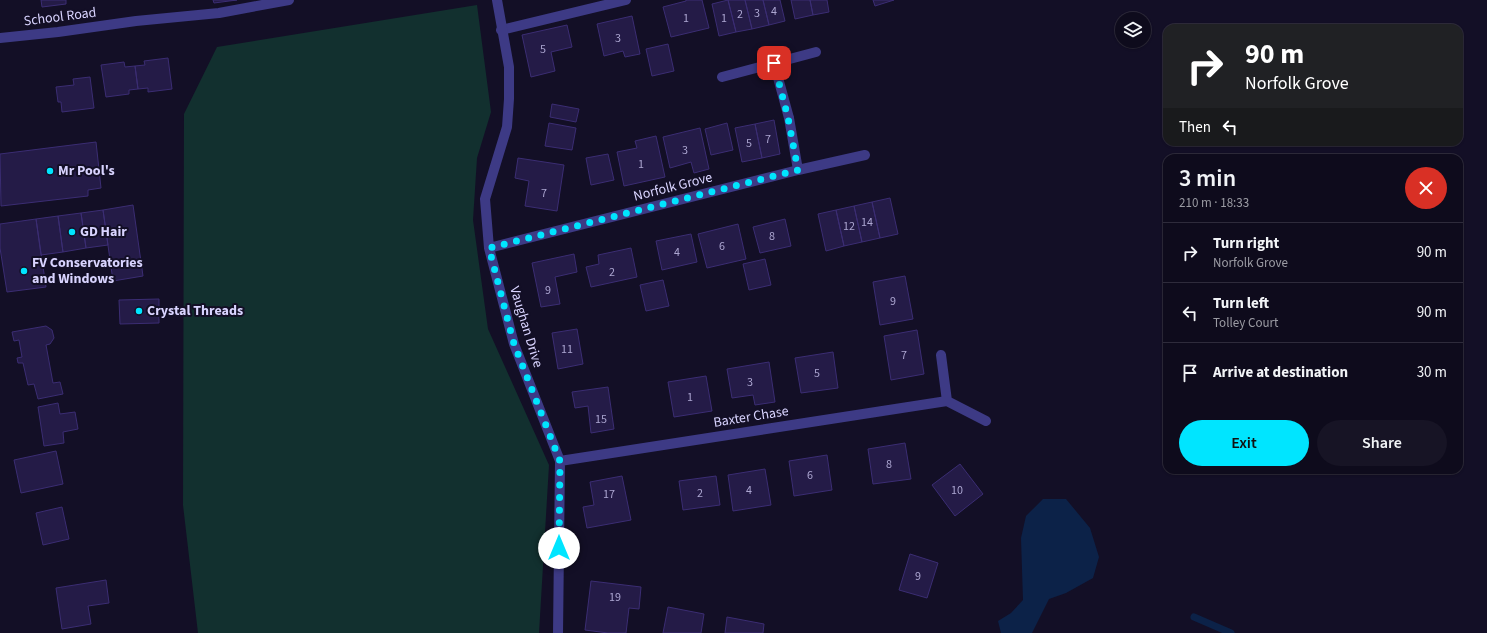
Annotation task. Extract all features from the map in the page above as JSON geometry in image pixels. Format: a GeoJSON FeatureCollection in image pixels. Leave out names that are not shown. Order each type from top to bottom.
{"type":"FeatureCollection","features":[{"type":"Feature","properties":{"kind":"street","name":"School Road"},"geometry":{"type":"LineString","coordinates":[[0,38],[219,12],[288,0]]}},
{"type":"Feature","properties":{"kind":"street","name":"Vaughan Drive"},"geometry":{"type":"LineString","coordinates":[[497,0],[508,67],[509,99],[507,127],[485,199],[489,248],[514,344],[560,461],[558,633]]}},
{"type":"Feature","properties":{"kind":"street"},"geometry":{"type":"LineString","coordinates":[[501,30],[626,0]]}},
{"type":"Feature","properties":{"kind":"street"},"geometry":{"type":"LineString","coordinates":[[722,77],[816,52]]}},
{"type":"Feature","properties":{"kind":"street"},"geometry":{"type":"LineString","coordinates":[[774,63],[788,118],[798,170]]}},
{"type":"Feature","properties":{"kind":"street","name":"Norfolk Grove"},"geometry":{"type":"LineString","coordinates":[[489,248],[798,170],[865,155]]}},
{"type":"Feature","properties":{"kind":"street"},"geometry":{"type":"LineString","coordinates":[[941,355],[947,401],[986,421]]}},
{"type":"Feature","properties":{"kind":"street","name":"Baxter Chase"},"geometry":{"type":"LineString","coordinates":[[560,461],[947,401]]}},
{"type":"Feature","properties":{"kind":"green space"},"geometry":{"type":"Polygon","coordinates":[[[477,5],[491,112],[477,158],[473,220],[488,329],[549,465],[539,633],[198,633],[183,505],[184,114],[217,47],[477,5]]]}},
{"type":"Feature","properties":{"kind":"water"},"geometry":{"type":"Polygon","coordinates":[[[1043,499],[1066,499],[1090,528],[1099,557],[1093,578],[1066,593],[1049,599],[1032,633],[1001,633],[998,621],[1011,613],[1023,600],[1021,538],[1026,516],[1043,499]]]}},
{"type":"Feature","properties":{"kind":"building"},"geometry":{"type":"Polygon","coordinates":[[[41,0],[66,0],[66,4],[42,7],[41,0]]]}},
{"type":"Feature","properties":{"kind":"building"},"geometry":{"type":"Polygon","coordinates":[[[213,0],[237,0],[214,3],[213,0]]]}},
{"type":"Feature","properties":{"kind":"building"},"geometry":{"type":"Polygon","coordinates":[[[686,0],[702,0],[709,28],[671,37],[663,7],[686,0]]]}},
{"type":"Feature","properties":{"kind":"building"},"geometry":{"type":"Polygon","coordinates":[[[728,0],[736,32],[719,36],[712,4],[728,0]]]}},
{"type":"Feature","properties":{"kind":"building"},"geometry":{"type":"Polygon","coordinates":[[[728,0],[745,0],[752,29],[736,32],[728,0]]]}},
{"type":"Feature","properties":{"kind":"building"},"geometry":{"type":"Polygon","coordinates":[[[745,0],[763,0],[769,25],[752,29],[745,0]]]}},
{"type":"Feature","properties":{"kind":"building"},"geometry":{"type":"Polygon","coordinates":[[[763,0],[780,0],[785,21],[769,25],[763,0]]]}},
{"type":"Feature","properties":{"kind":"building"},"geometry":{"type":"Polygon","coordinates":[[[791,0],[810,0],[813,15],[795,19],[791,0]]]}},
{"type":"Feature","properties":{"kind":"building"},"geometry":{"type":"Polygon","coordinates":[[[810,0],[827,0],[829,12],[813,15],[810,0]]]}},
{"type":"Feature","properties":{"kind":"building"},"geometry":{"type":"Polygon","coordinates":[[[873,0],[894,0],[875,6],[873,0]]]}},
{"type":"Feature","properties":{"kind":"building"},"geometry":{"type":"Polygon","coordinates":[[[632,16],[640,54],[625,57],[623,51],[604,56],[597,24],[632,16]]]}},
{"type":"Feature","properties":{"kind":"building"},"geometry":{"type":"Polygon","coordinates":[[[567,25],[572,47],[551,52],[555,71],[531,77],[522,35],[567,25]]]}},
{"type":"Feature","properties":{"kind":"building"},"geometry":{"type":"Polygon","coordinates":[[[668,44],[674,71],[652,76],[646,49],[668,44]]]}},
{"type":"Feature","properties":{"kind":"building"},"geometry":{"type":"Polygon","coordinates":[[[168,58],[172,89],[148,92],[148,88],[138,89],[135,66],[145,65],[144,61],[168,58]]]}},
{"type":"Feature","properties":{"kind":"building"},"geometry":{"type":"Polygon","coordinates":[[[124,62],[125,67],[135,66],[138,89],[129,90],[129,94],[106,97],[101,65],[124,62]]]}},
{"type":"Feature","properties":{"kind":"building"},"geometry":{"type":"Polygon","coordinates":[[[90,77],[94,108],[62,112],[61,102],[58,102],[56,87],[74,85],[73,79],[90,77]]]}},
{"type":"Feature","properties":{"kind":"building"},"geometry":{"type":"Polygon","coordinates":[[[552,104],[579,109],[576,122],[550,117],[552,104]]]}},
{"type":"Feature","properties":{"kind":"building"},"geometry":{"type":"Polygon","coordinates":[[[774,120],[780,154],[762,158],[755,124],[774,120]]]}},
{"type":"Feature","properties":{"kind":"building"},"geometry":{"type":"Polygon","coordinates":[[[549,123],[576,128],[572,150],[545,146],[549,123]]]}},
{"type":"Feature","properties":{"kind":"building"},"geometry":{"type":"Polygon","coordinates":[[[727,123],[733,150],[711,155],[705,129],[727,123]]]}},
{"type":"Feature","properties":{"kind":"building"},"geometry":{"type":"Polygon","coordinates":[[[755,124],[762,158],[742,162],[735,128],[755,124]]]}},
{"type":"Feature","properties":{"kind":"building"},"geometry":{"type":"Polygon","coordinates":[[[700,128],[709,169],[694,173],[691,162],[670,168],[663,137],[700,128]]]}},
{"type":"Feature","properties":{"kind":"building"},"geometry":{"type":"Polygon","coordinates":[[[656,136],[665,177],[624,186],[617,152],[637,148],[635,141],[656,136]]]}},
{"type":"Feature","properties":{"kind":"building","name":"Mr Pool's"},"geometry":{"type":"Polygon","coordinates":[[[96,142],[101,188],[88,190],[88,196],[1,206],[0,154],[96,142]]]}},
{"type":"Feature","properties":{"kind":"building"},"geometry":{"type":"Polygon","coordinates":[[[608,154],[614,180],[591,185],[586,158],[608,154]]]}},
{"type":"Feature","properties":{"kind":"building"},"geometry":{"type":"Polygon","coordinates":[[[518,158],[564,165],[557,211],[525,206],[529,181],[515,178],[518,158]]]}},
{"type":"Feature","properties":{"kind":"building"},"geometry":{"type":"Polygon","coordinates":[[[890,198],[898,234],[880,238],[872,202],[890,198]]]}},
{"type":"Feature","properties":{"kind":"building"},"geometry":{"type":"Polygon","coordinates":[[[872,202],[880,238],[862,242],[854,206],[872,202]]]}},
{"type":"Feature","properties":{"kind":"building","name":"FV Conservatories and Windows"},"geometry":{"type":"Polygon","coordinates":[[[133,205],[143,276],[113,281],[103,210],[133,205]]]}},
{"type":"Feature","properties":{"kind":"building"},"geometry":{"type":"Polygon","coordinates":[[[854,206],[862,242],[844,246],[836,210],[854,206]]]}},
{"type":"Feature","properties":{"kind":"building"},"geometry":{"type":"Polygon","coordinates":[[[103,210],[108,245],[86,248],[81,213],[103,210]]]}},
{"type":"Feature","properties":{"kind":"building"},"geometry":{"type":"Polygon","coordinates":[[[836,210],[844,246],[826,251],[818,214],[836,210]]]}},
{"type":"Feature","properties":{"kind":"building","name":"GD Hair"},"geometry":{"type":"Polygon","coordinates":[[[81,213],[86,248],[63,252],[58,216],[81,213]]]}},
{"type":"Feature","properties":{"kind":"building"},"geometry":{"type":"Polygon","coordinates":[[[58,216],[63,252],[41,255],[36,219],[58,216]]]}},
{"type":"Feature","properties":{"kind":"building","name":"FV Conservatories and Windows"},"geometry":{"type":"Polygon","coordinates":[[[36,219],[46,287],[7,292],[0,248],[0,224],[36,219]]]}},
{"type":"Feature","properties":{"kind":"building"},"geometry":{"type":"Polygon","coordinates":[[[785,219],[791,246],[760,253],[753,227],[785,219]]]}},
{"type":"Feature","properties":{"kind":"building"},"geometry":{"type":"Polygon","coordinates":[[[738,224],[746,259],[707,268],[698,234],[738,224]]]}},
{"type":"Feature","properties":{"kind":"building"},"geometry":{"type":"Polygon","coordinates":[[[691,234],[697,262],[662,270],[656,241],[691,234]]]}},
{"type":"Feature","properties":{"kind":"building"},"geometry":{"type":"Polygon","coordinates":[[[631,248],[637,277],[591,287],[586,267],[599,264],[598,255],[631,248]]]}},
{"type":"Feature","properties":{"kind":"building"},"geometry":{"type":"Polygon","coordinates":[[[574,254],[577,272],[555,277],[560,304],[541,307],[532,263],[574,254]]]}},
{"type":"Feature","properties":{"kind":"building"},"geometry":{"type":"Polygon","coordinates":[[[765,259],[771,285],[749,290],[743,264],[765,259]]]}},
{"type":"Feature","properties":{"kind":"building"},"geometry":{"type":"Polygon","coordinates":[[[905,276],[913,319],[880,325],[873,282],[905,276]]]}},
{"type":"Feature","properties":{"kind":"building"},"geometry":{"type":"Polygon","coordinates":[[[663,280],[669,306],[646,311],[640,285],[663,280]]]}},
{"type":"Feature","properties":{"kind":"building","name":"Crystal Threads"},"geometry":{"type":"Polygon","coordinates":[[[159,299],[159,323],[120,324],[119,300],[159,299]]]}},
{"type":"Feature","properties":{"kind":"building"},"geometry":{"type":"Polygon","coordinates":[[[46,326],[52,330],[54,338],[50,344],[46,345],[53,383],[60,382],[63,394],[38,399],[34,384],[28,385],[23,363],[18,363],[17,358],[22,357],[19,340],[14,341],[12,332],[46,326]]]}},
{"type":"Feature","properties":{"kind":"building"},"geometry":{"type":"Polygon","coordinates":[[[577,329],[583,364],[558,369],[552,333],[577,329]]]}},
{"type":"Feature","properties":{"kind":"building"},"geometry":{"type":"Polygon","coordinates":[[[917,330],[924,374],[891,380],[884,336],[917,330]]]}},
{"type":"Feature","properties":{"kind":"building"},"geometry":{"type":"Polygon","coordinates":[[[833,352],[838,388],[801,393],[795,358],[833,352]]]}},
{"type":"Feature","properties":{"kind":"building"},"geometry":{"type":"Polygon","coordinates":[[[769,362],[775,402],[755,405],[753,395],[732,398],[727,369],[769,362]]]}},
{"type":"Feature","properties":{"kind":"building"},"geometry":{"type":"Polygon","coordinates":[[[706,376],[712,411],[674,417],[668,382],[706,376]]]}},
{"type":"Feature","properties":{"kind":"building"},"geometry":{"type":"Polygon","coordinates":[[[608,387],[614,429],[591,433],[588,406],[575,408],[572,392],[608,387]]]}},
{"type":"Feature","properties":{"kind":"building"},"geometry":{"type":"Polygon","coordinates":[[[58,403],[60,414],[75,412],[78,429],[63,432],[64,443],[44,446],[38,407],[58,403]]]}},
{"type":"Feature","properties":{"kind":"building"},"geometry":{"type":"Polygon","coordinates":[[[905,443],[911,479],[873,484],[868,449],[905,443]]]}},
{"type":"Feature","properties":{"kind":"building"},"geometry":{"type":"Polygon","coordinates":[[[56,451],[63,484],[21,493],[14,460],[56,451]]]}},
{"type":"Feature","properties":{"kind":"building"},"geometry":{"type":"Polygon","coordinates":[[[827,455],[832,490],[794,496],[789,461],[827,455]]]}},
{"type":"Feature","properties":{"kind":"building"},"geometry":{"type":"Polygon","coordinates":[[[960,464],[983,494],[955,516],[932,485],[960,464]]]}},
{"type":"Feature","properties":{"kind":"building"},"geometry":{"type":"Polygon","coordinates":[[[765,469],[771,505],[733,511],[728,475],[765,469]]]}},
{"type":"Feature","properties":{"kind":"building"},"geometry":{"type":"Polygon","coordinates":[[[622,476],[631,520],[587,528],[583,507],[594,505],[590,482],[622,476]]]}},
{"type":"Feature","properties":{"kind":"building"},"geometry":{"type":"Polygon","coordinates":[[[716,476],[720,505],[683,510],[679,481],[716,476]]]}},
{"type":"Feature","properties":{"kind":"building"},"geometry":{"type":"Polygon","coordinates":[[[62,507],[69,539],[43,545],[36,513],[62,507]]]}},
{"type":"Feature","properties":{"kind":"building"},"geometry":{"type":"Polygon","coordinates":[[[910,554],[938,563],[927,598],[899,590],[910,554]]]}},
{"type":"Feature","properties":{"kind":"building"},"geometry":{"type":"Polygon","coordinates":[[[106,580],[109,603],[88,606],[91,624],[62,629],[56,588],[106,580]]]}},
{"type":"Feature","properties":{"kind":"building"},"geometry":{"type":"Polygon","coordinates":[[[591,581],[641,587],[639,609],[629,608],[626,633],[608,633],[585,630],[591,581]]]}},
{"type":"Feature","properties":{"kind":"building"},"geometry":{"type":"Polygon","coordinates":[[[668,607],[704,614],[701,633],[663,633],[668,607]]]}},
{"type":"Feature","properties":{"kind":"building"},"geometry":{"type":"Polygon","coordinates":[[[727,617],[764,624],[763,633],[725,633],[727,617]]]}},
{"type":"Feature","properties":{"kind":"waterway"},"geometry":{"type":"LineString","coordinates":[[1194,617],[1231,633]]}},
{"type":"Feature","properties":{"kind":"place","name":"Mr Pool's"},"geometry":{"type":"Point","coordinates":[50,171]}},
{"type":"Feature","properties":{"kind":"place","name":"GD Hair"},"geometry":{"type":"Point","coordinates":[72,232]}},
{"type":"Feature","properties":{"kind":"place","name":"FV Conservatories and Windows"},"geometry":{"type":"Point","coordinates":[24,271]}},
{"type":"Feature","properties":{"kind":"place","name":"Crystal Threads"},"geometry":{"type":"Point","coordinates":[139,311]}},
{"type":"Feature","properties":{"kind":"route"},"geometry":{"type":"LineString","coordinates":[[559,548],[560,461],[514,344],[489,248],[798,170],[788,118],[774,63]]}}]}
